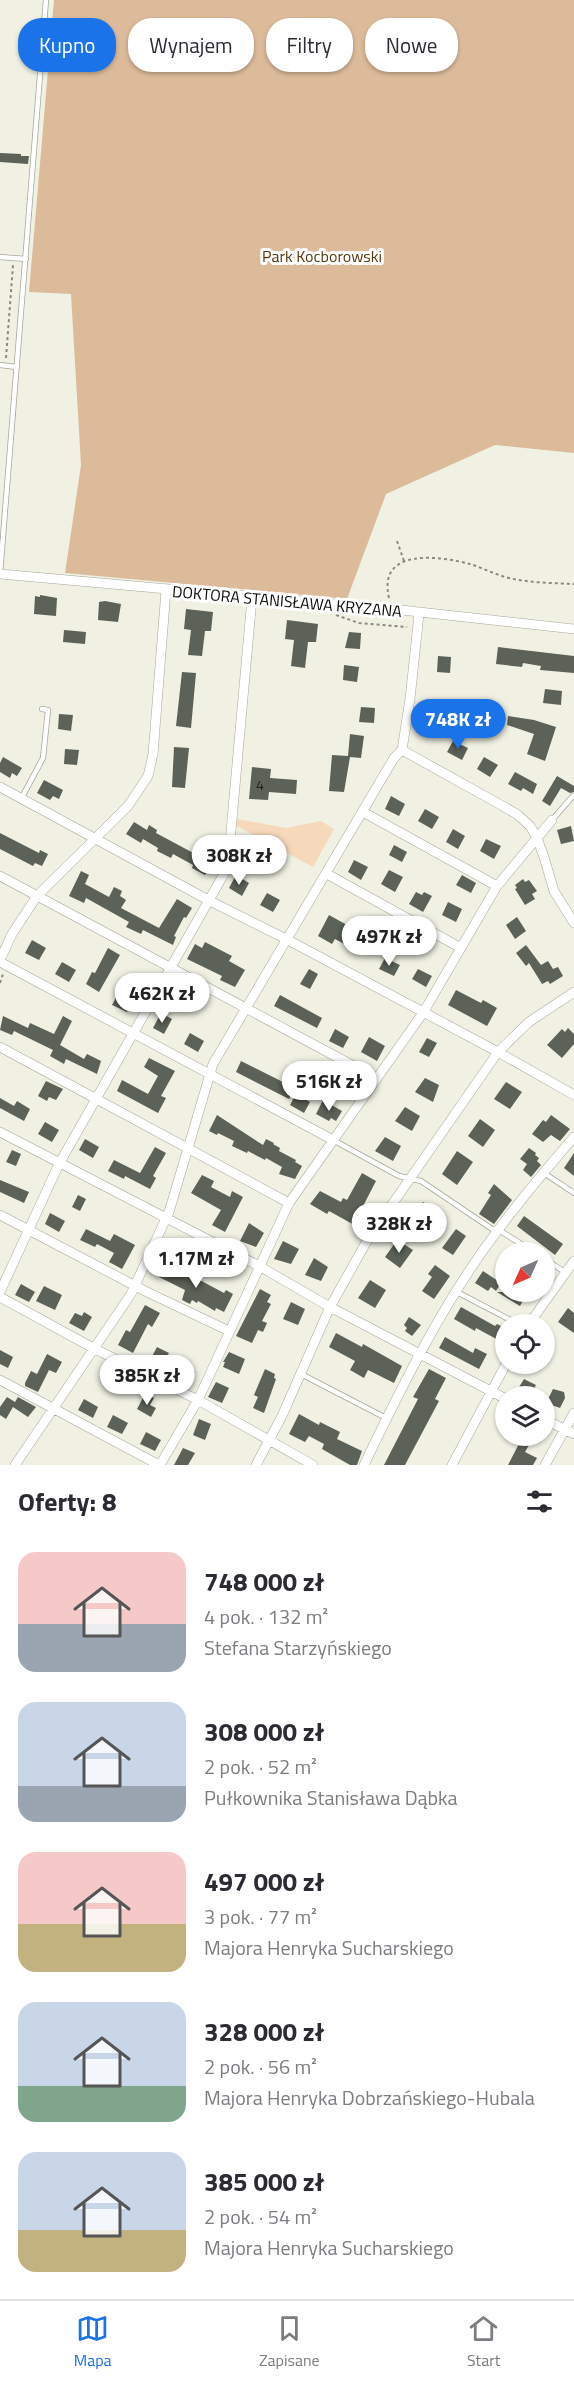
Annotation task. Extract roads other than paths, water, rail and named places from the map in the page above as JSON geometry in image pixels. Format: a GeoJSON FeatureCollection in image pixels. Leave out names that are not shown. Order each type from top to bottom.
{"type":"FeatureCollection","features":[{"type":"Feature","properties":{"kind":"street","name":"DOKTORA STANISŁAWA KRYZANA"},"geometry":{"type":"LineString","coordinates":[[0,574],[392,609],[419,614],[574,629]]}},
{"type":"Feature","properties":{"kind":"street"},"geometry":{"type":"LineString","coordinates":[[166,590],[153,754],[148,776],[128,806],[37,896],[12,934],[2,962],[333,1140]]}},
{"type":"Feature","properties":{"kind":"street"},"geometry":{"type":"LineString","coordinates":[[0,1292],[59,1164],[132,1033],[210,901],[228,862],[252,598]]}},
{"type":"Feature","properties":{"kind":"street"},"geometry":{"type":"LineString","coordinates":[[15,1465],[95,1349],[135,1286],[166,1220],[209,1073],[394,758],[402,750],[419,614]]}},
{"type":"Feature","properties":{"kind":"street"},"geometry":{"type":"LineString","coordinates":[[402,750],[518,815],[530,826],[537,838],[554,891],[574,923]]}},
{"type":"Feature","properties":{"kind":"street"},"geometry":{"type":"LineString","coordinates":[[0,787],[210,901],[498,1052],[574,1095]]}},
{"type":"Feature","properties":{"kind":"street"},"geometry":{"type":"LineString","coordinates":[[363,812],[497,886]]}},
{"type":"Feature","properties":{"kind":"street"},"geometry":{"type":"LineString","coordinates":[[0,1380],[160,1465],[198,1400],[289,1203],[423,1013],[497,886],[552,820]]}},
{"type":"Feature","properties":{"kind":"street"},"geometry":{"type":"LineString","coordinates":[[327,874],[461,948]]}},
{"type":"Feature","properties":{"kind":"street"},"geometry":{"type":"LineString","coordinates":[[0,876],[376,1078]]}},
{"type":"Feature","properties":{"kind":"street"},"geometry":{"type":"LineString","coordinates":[[256,1465],[270,1441],[330,1307],[368,1239],[409,1178],[498,1052],[529,1022],[574,992]]}},
{"type":"Feature","properties":{"kind":"street"},"geometry":{"type":"LineString","coordinates":[[0,1047],[289,1203]]}},
{"type":"Feature","properties":{"kind":"street"},"geometry":{"type":"LineString","coordinates":[[0,1132],[166,1220],[259,1266],[330,1307],[495,1394]]}},
{"type":"Feature","properties":{"kind":"street"},"geometry":{"type":"LineString","coordinates":[[364,1465],[386,1418],[457,1292],[497,1231],[574,1137]]}},
{"type":"Feature","properties":{"kind":"street"},"geometry":{"type":"LineString","coordinates":[[0,1215],[135,1286],[229,1331]]}},
{"type":"Feature","properties":{"kind":"street"},"geometry":{"type":"LineString","coordinates":[[536,1314],[574,1261]]}},
{"type":"Feature","properties":{"kind":"street"},"geometry":{"type":"LineString","coordinates":[[0,1297],[95,1349],[198,1400],[314,1465]]}},
{"type":"Feature","properties":{"kind":"street"},"geometry":{"type":"LineString","coordinates":[[452,1465],[500,1374]]}},
{"type":"Feature","properties":{"kind":"street"},"geometry":{"type":"LineString","coordinates":[[545,1465],[574,1413]]}},
{"type":"Feature","properties":{"kind":"street"},"geometry":{"type":"LineString","coordinates":[[555,1424],[574,1434]]}},
{"type":"Feature","properties":{"kind":"lane"},"geometry":{"type":"LineString","coordinates":[[0,574],[46,0]]}},
{"type":"Feature","properties":{"kind":"lane"},"geometry":{"type":"LineString","coordinates":[[0,257],[26,259]]}},
{"type":"Feature","properties":{"kind":"lane"},"geometry":{"type":"LineString","coordinates":[[0,365],[17,367]]}},
{"type":"Feature","properties":{"kind":"lane"},"geometry":{"type":"LineString","coordinates":[[21,799],[43,758],[48,710],[42,710]]}},
{"type":"Feature","properties":{"kind":"lane"},"geometry":{"type":"LineString","coordinates":[[552,820],[573,796]]}},
{"type":"Feature","properties":{"kind":"lane"},"geometry":{"type":"LineString","coordinates":[[333,1140],[399,1176],[422,1181],[516,1242]]}},
{"type":"Feature","properties":{"kind":"lane"},"geometry":{"type":"LineString","coordinates":[[544,1173],[574,1193]]}},
{"type":"Feature","properties":{"kind":"lane"},"geometry":{"type":"LineString","coordinates":[[555,1266],[565,1272]]}},
{"type":"Feature","properties":{"kind":"lane"},"geometry":{"type":"LineString","coordinates":[[457,1292],[499,1314]]}},
{"type":"Feature","properties":{"kind":"lane"},"geometry":{"type":"LineString","coordinates":[[300,1373],[386,1418]]}},
{"type":"Feature","properties":{"kind":"park label","name":"Park Kocborowski"},"geometry":{"type":"Point","coordinates":[322,256]}}]}
